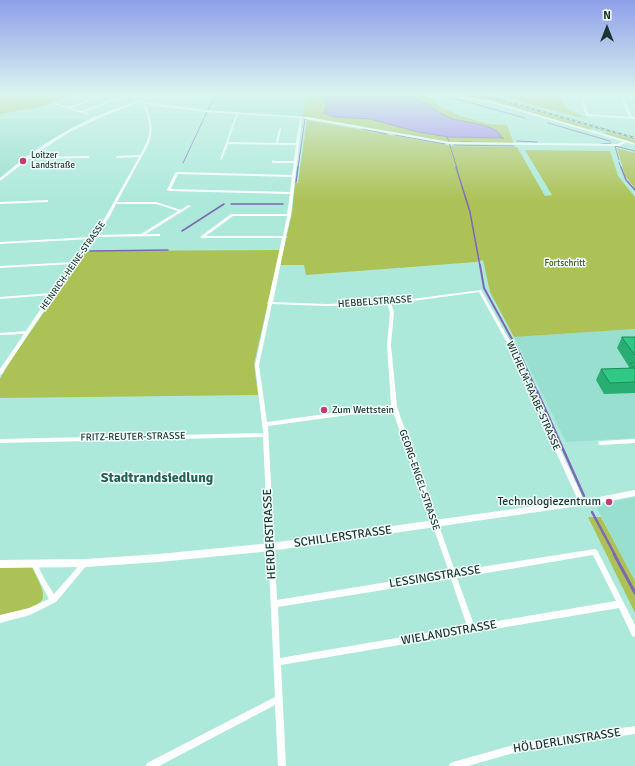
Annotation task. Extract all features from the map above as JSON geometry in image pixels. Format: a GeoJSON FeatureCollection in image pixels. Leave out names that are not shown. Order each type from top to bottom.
{"type":"FeatureCollection","features":[{"type":"Feature","properties":{"kind":"main road"},"geometry":{"type":"LineString","coordinates":[[0,180],[25,158],[45,144],[76,129]]}},
{"type":"Feature","properties":{"kind":"main road"},"geometry":{"type":"LineString","coordinates":[[582,129],[635,144]]}},
{"type":"Feature","properties":{"kind":"street","name":"HEINRICH-HEINE-STRASSE"},"geometry":{"type":"LineString","coordinates":[[0,373],[116,203],[152,133],[151,129]]}},
{"type":"Feature","properties":{"kind":"street"},"geometry":{"type":"LineString","coordinates":[[221,159],[232,129]]}},
{"type":"Feature","properties":{"kind":"street"},"geometry":{"type":"LineString","coordinates":[[277,143],[280,129]]}},
{"type":"Feature","properties":{"kind":"street","name":"HERDERSTRASSE"},"geometry":{"type":"LineString","coordinates":[[282,766],[265,424],[257,365],[289,215],[300,129]]}},
{"type":"Feature","properties":{"kind":"street"},"geometry":{"type":"LineString","coordinates":[[365,129],[449,143],[619,145],[626,142]]}},
{"type":"Feature","properties":{"kind":"street"},"geometry":{"type":"LineString","coordinates":[[227,143],[298,144]]}},
{"type":"Feature","properties":{"kind":"street"},"geometry":{"type":"LineString","coordinates":[[117,157],[141,156]]}},
{"type":"Feature","properties":{"kind":"street"},"geometry":{"type":"LineString","coordinates":[[25,158],[88,157]]}},
{"type":"Feature","properties":{"kind":"street"},"geometry":{"type":"LineString","coordinates":[[273,161],[296,162]]}},
{"type":"Feature","properties":{"kind":"street"},"geometry":{"type":"LineString","coordinates":[[292,192],[169,190],[178,172],[294,176]]}},
{"type":"Feature","properties":{"kind":"street"},"geometry":{"type":"LineString","coordinates":[[0,203],[47,201]]}},
{"type":"Feature","properties":{"kind":"street"},"geometry":{"type":"LineString","coordinates":[[116,203],[156,203],[181,211]]}},
{"type":"Feature","properties":{"kind":"street"},"geometry":{"type":"LineString","coordinates":[[142,236],[190,206]]}},
{"type":"Feature","properties":{"kind":"street"},"geometry":{"type":"LineString","coordinates":[[285,237],[202,237],[232,215],[289,215]]}},
{"type":"Feature","properties":{"kind":"street"},"geometry":{"type":"LineString","coordinates":[[0,243],[94,237],[160,236]]}},
{"type":"Feature","properties":{"kind":"street"},"geometry":{"type":"LineString","coordinates":[[0,268],[75,263]]}},
{"type":"Feature","properties":{"kind":"street","name":"HEBBELSTRASSE"},"geometry":{"type":"LineString","coordinates":[[269,303],[326,305],[389,303],[480,291]]}},
{"type":"Feature","properties":{"kind":"street","name":"WILHELM-RAABE-STRASSE"},"geometry":{"type":"LineString","coordinates":[[480,291],[508,341],[582,503]]}},
{"type":"Feature","properties":{"kind":"street"},"geometry":{"type":"LineString","coordinates":[[0,298],[3,292]]}},
{"type":"Feature","properties":{"kind":"street"},"geometry":{"type":"LineString","coordinates":[[0,298],[53,294]]}},
{"type":"Feature","properties":{"kind":"street","name":"GEORG-ENGEL-STRASSE"},"geometry":{"type":"LineString","coordinates":[[389,303],[392,312],[389,345],[394,406],[472,629]]}},
{"type":"Feature","properties":{"kind":"street"},"geometry":{"type":"LineString","coordinates":[[0,334],[27,332]]}},
{"type":"Feature","properties":{"kind":"street"},"geometry":{"type":"LineString","coordinates":[[265,424],[394,406]]}},
{"type":"Feature","properties":{"kind":"street","name":"FRITZ-REUTER-STRASSE"},"geometry":{"type":"LineString","coordinates":[[0,441],[265,435]]}},
{"type":"Feature","properties":{"kind":"street"},"geometry":{"type":"LineString","coordinates":[[601,443],[635,441]]}},
{"type":"Feature","properties":{"kind":"street"},"geometry":{"type":"LineString","coordinates":[[599,500],[635,493]]}},
{"type":"Feature","properties":{"kind":"street","name":"SCHILLERSTRASSE"},"geometry":{"type":"LineString","coordinates":[[0,564],[85,563],[158,558],[271,547],[599,500]]}},
{"type":"Feature","properties":{"kind":"street","name":"LESSINGSTRASSE"},"geometry":{"type":"LineString","coordinates":[[274,604],[595,552],[621,604]]}},
{"type":"Feature","properties":{"kind":"street"},"geometry":{"type":"LineString","coordinates":[[0,619],[30,611],[54,600],[85,563]]}},
{"type":"Feature","properties":{"kind":"street"},"geometry":{"type":"LineString","coordinates":[[34,564],[54,600]]}},
{"type":"Feature","properties":{"kind":"street"},"geometry":{"type":"LineString","coordinates":[[621,604],[635,632]]}},
{"type":"Feature","properties":{"kind":"street","name":"WIELANDSTRASSE"},"geometry":{"type":"LineString","coordinates":[[278,662],[621,604]]}},
{"type":"Feature","properties":{"kind":"street"},"geometry":{"type":"LineString","coordinates":[[150,766],[252,714],[278,699]]}},
{"type":"Feature","properties":{"kind":"street","name":"HÖLDERLINSTRASSE"},"geometry":{"type":"LineString","coordinates":[[453,766],[524,746],[635,730]]}},
{"type":"Feature","properties":{"kind":"shaded area"},"geometry":{"type":"Polygon","coordinates":[[[0,129],[73,129],[36,148],[0,178],[0,129]]]}},
{"type":"Feature","properties":{"kind":"shaded area"},"geometry":{"type":"Polygon","coordinates":[[[406,129],[491,129],[504,138],[449,137],[406,129]]]}},
{"type":"Feature","properties":{"kind":"shaded area"},"geometry":{"type":"Polygon","coordinates":[[[595,129],[606,129],[635,137],[635,140],[595,129]]]}},
{"type":"Feature","properties":{"kind":"shaded area"},"geometry":{"type":"Polygon","coordinates":[[[635,329],[635,438],[566,442],[514,337],[635,329]]]}},
{"type":"Feature","properties":{"kind":"shaded area"},"geometry":{"type":"Polygon","coordinates":[[[635,497],[635,581],[597,508],[602,504],[635,497]]]}},
{"type":"Feature","properties":{"kind":"green space","name":"Fortschritt"},"geometry":{"type":"Polygon","coordinates":[[[306,129],[356,129],[452,146],[517,147],[545,196],[552,195],[525,150],[610,151],[618,176],[635,197],[635,329],[514,337],[490,292],[483,260],[476,262],[306,275],[304,265],[280,265],[292,213],[295,183],[298,183],[306,129]]]}},
{"type":"Feature","properties":{"kind":"green space"},"geometry":{"type":"Polygon","coordinates":[[[369,129],[508,129],[514,144],[445,142],[369,129]]]}},
{"type":"Feature","properties":{"kind":"green space"},"geometry":{"type":"Polygon","coordinates":[[[595,129],[596,129],[635,140],[635,144],[603,133],[607,132],[595,129]]]}},
{"type":"Feature","properties":{"kind":"green space"},"geometry":{"type":"Polygon","coordinates":[[[617,148],[635,153],[635,188],[625,176],[617,148]]]}},
{"type":"Feature","properties":{"kind":"green space"},"geometry":{"type":"Polygon","coordinates":[[[280,250],[254,364],[258,395],[0,398],[0,379],[7,366],[86,251],[280,250]]]}},
{"type":"Feature","properties":{"kind":"green space"},"geometry":{"type":"Polygon","coordinates":[[[588,517],[601,517],[635,581],[635,613],[588,517]]]}},
{"type":"Feature","properties":{"kind":"green space"},"geometry":{"type":"Polygon","coordinates":[[[0,567],[32,567],[43,593],[41,601],[37,605],[0,616],[0,567]]]}},
{"type":"Feature","properties":{"kind":"building"},"geometry":{"type":"Polygon","coordinates":[[[622,337],[635,337],[635,355],[622,337]]]}},
{"type":"Feature","properties":{"kind":"building"},"geometry":{"type":"Polygon","coordinates":[[[635,368],[635,382],[610,383],[601,369],[635,368]]]}},
{"type":"Feature","properties":{"kind":"waterway"},"geometry":{"type":"LineString","coordinates":[[183,163],[199,129]]}},
{"type":"Feature","properties":{"kind":"waterway"},"geometry":{"type":"LineString","coordinates":[[298,168],[304,129]]}},
{"type":"Feature","properties":{"kind":"waterway"},"geometry":{"type":"LineString","coordinates":[[363,129],[387,134]]}},
{"type":"Feature","properties":{"kind":"waterway"},"geometry":{"type":"LineString","coordinates":[[568,129],[610,141]]}},
{"type":"Feature","properties":{"kind":"waterway"},"geometry":{"type":"LineString","coordinates":[[395,135],[445,144]]}},
{"type":"Feature","properties":{"kind":"waterway"},"geometry":{"type":"LineString","coordinates":[[447,136],[457,168]]}},
{"type":"Feature","properties":{"kind":"waterway"},"geometry":{"type":"LineString","coordinates":[[517,141],[537,142]]}},
{"type":"Feature","properties":{"kind":"waterway"},"geometry":{"type":"LineString","coordinates":[[461,142],[472,142]]}},
{"type":"Feature","properties":{"kind":"waterway"},"geometry":{"type":"LineString","coordinates":[[601,144],[611,143]]}},
{"type":"Feature","properties":{"kind":"waterway"},"geometry":{"type":"LineString","coordinates":[[454,145],[514,146]]}},
{"type":"Feature","properties":{"kind":"waterway"},"geometry":{"type":"LineString","coordinates":[[619,160],[615,146],[635,151]]}},
{"type":"Feature","properties":{"kind":"waterway"},"geometry":{"type":"LineString","coordinates":[[619,162],[621,168]]}},
{"type":"Feature","properties":{"kind":"waterway"},"geometry":{"type":"LineString","coordinates":[[296,182],[298,167]]}},
{"type":"Feature","properties":{"kind":"waterway"},"geometry":{"type":"LineString","coordinates":[[456,167],[470,212],[480,266]]}},
{"type":"Feature","properties":{"kind":"waterway"},"geometry":{"type":"LineString","coordinates":[[621,167],[626,180]]}},
{"type":"Feature","properties":{"kind":"waterway"},"geometry":{"type":"LineString","coordinates":[[627,181],[635,190]]}},
{"type":"Feature","properties":{"kind":"waterway"},"geometry":{"type":"LineString","coordinates":[[182,231],[224,204]]}},
{"type":"Feature","properties":{"kind":"waterway"},"geometry":{"type":"LineString","coordinates":[[231,204],[283,204]]}},
{"type":"Feature","properties":{"kind":"waterway"},"geometry":{"type":"LineString","coordinates":[[90,251],[168,250]]}},
{"type":"Feature","properties":{"kind":"waterway"},"geometry":{"type":"LineString","coordinates":[[480,265],[484,288],[519,352],[537,392]]}},
{"type":"Feature","properties":{"kind":"waterway"},"geometry":{"type":"LineString","coordinates":[[537,391],[584,496]]}},
{"type":"Feature","properties":{"kind":"waterway"},"geometry":{"type":"LineString","coordinates":[[592,512],[615,555]]}},
{"type":"Feature","properties":{"kind":"waterway"},"geometry":{"type":"LineString","coordinates":[[614,554],[635,593]]}},
{"type":"Feature","properties":{"kind":"railway"},"geometry":{"type":"LineString","coordinates":[[603,129],[635,138]]}},
{"type":"Feature","properties":{"kind":"place","name":"Loitzer Landstraße"},"geometry":{"type":"Point","coordinates":[23,161]}},
{"type":"Feature","properties":{"kind":"place","name":"Zum Wettstein"},"geometry":{"type":"Point","coordinates":[324,410]}},
{"type":"Feature","properties":{"kind":"place","name":"Technologiezentrum"},"geometry":{"type":"Point","coordinates":[609,502]}},
{"type":"Feature","properties":{"kind":"district","name":"Stadtrandsiedlung"},"geometry":{"type":"Point","coordinates":[157,478]}}]}
